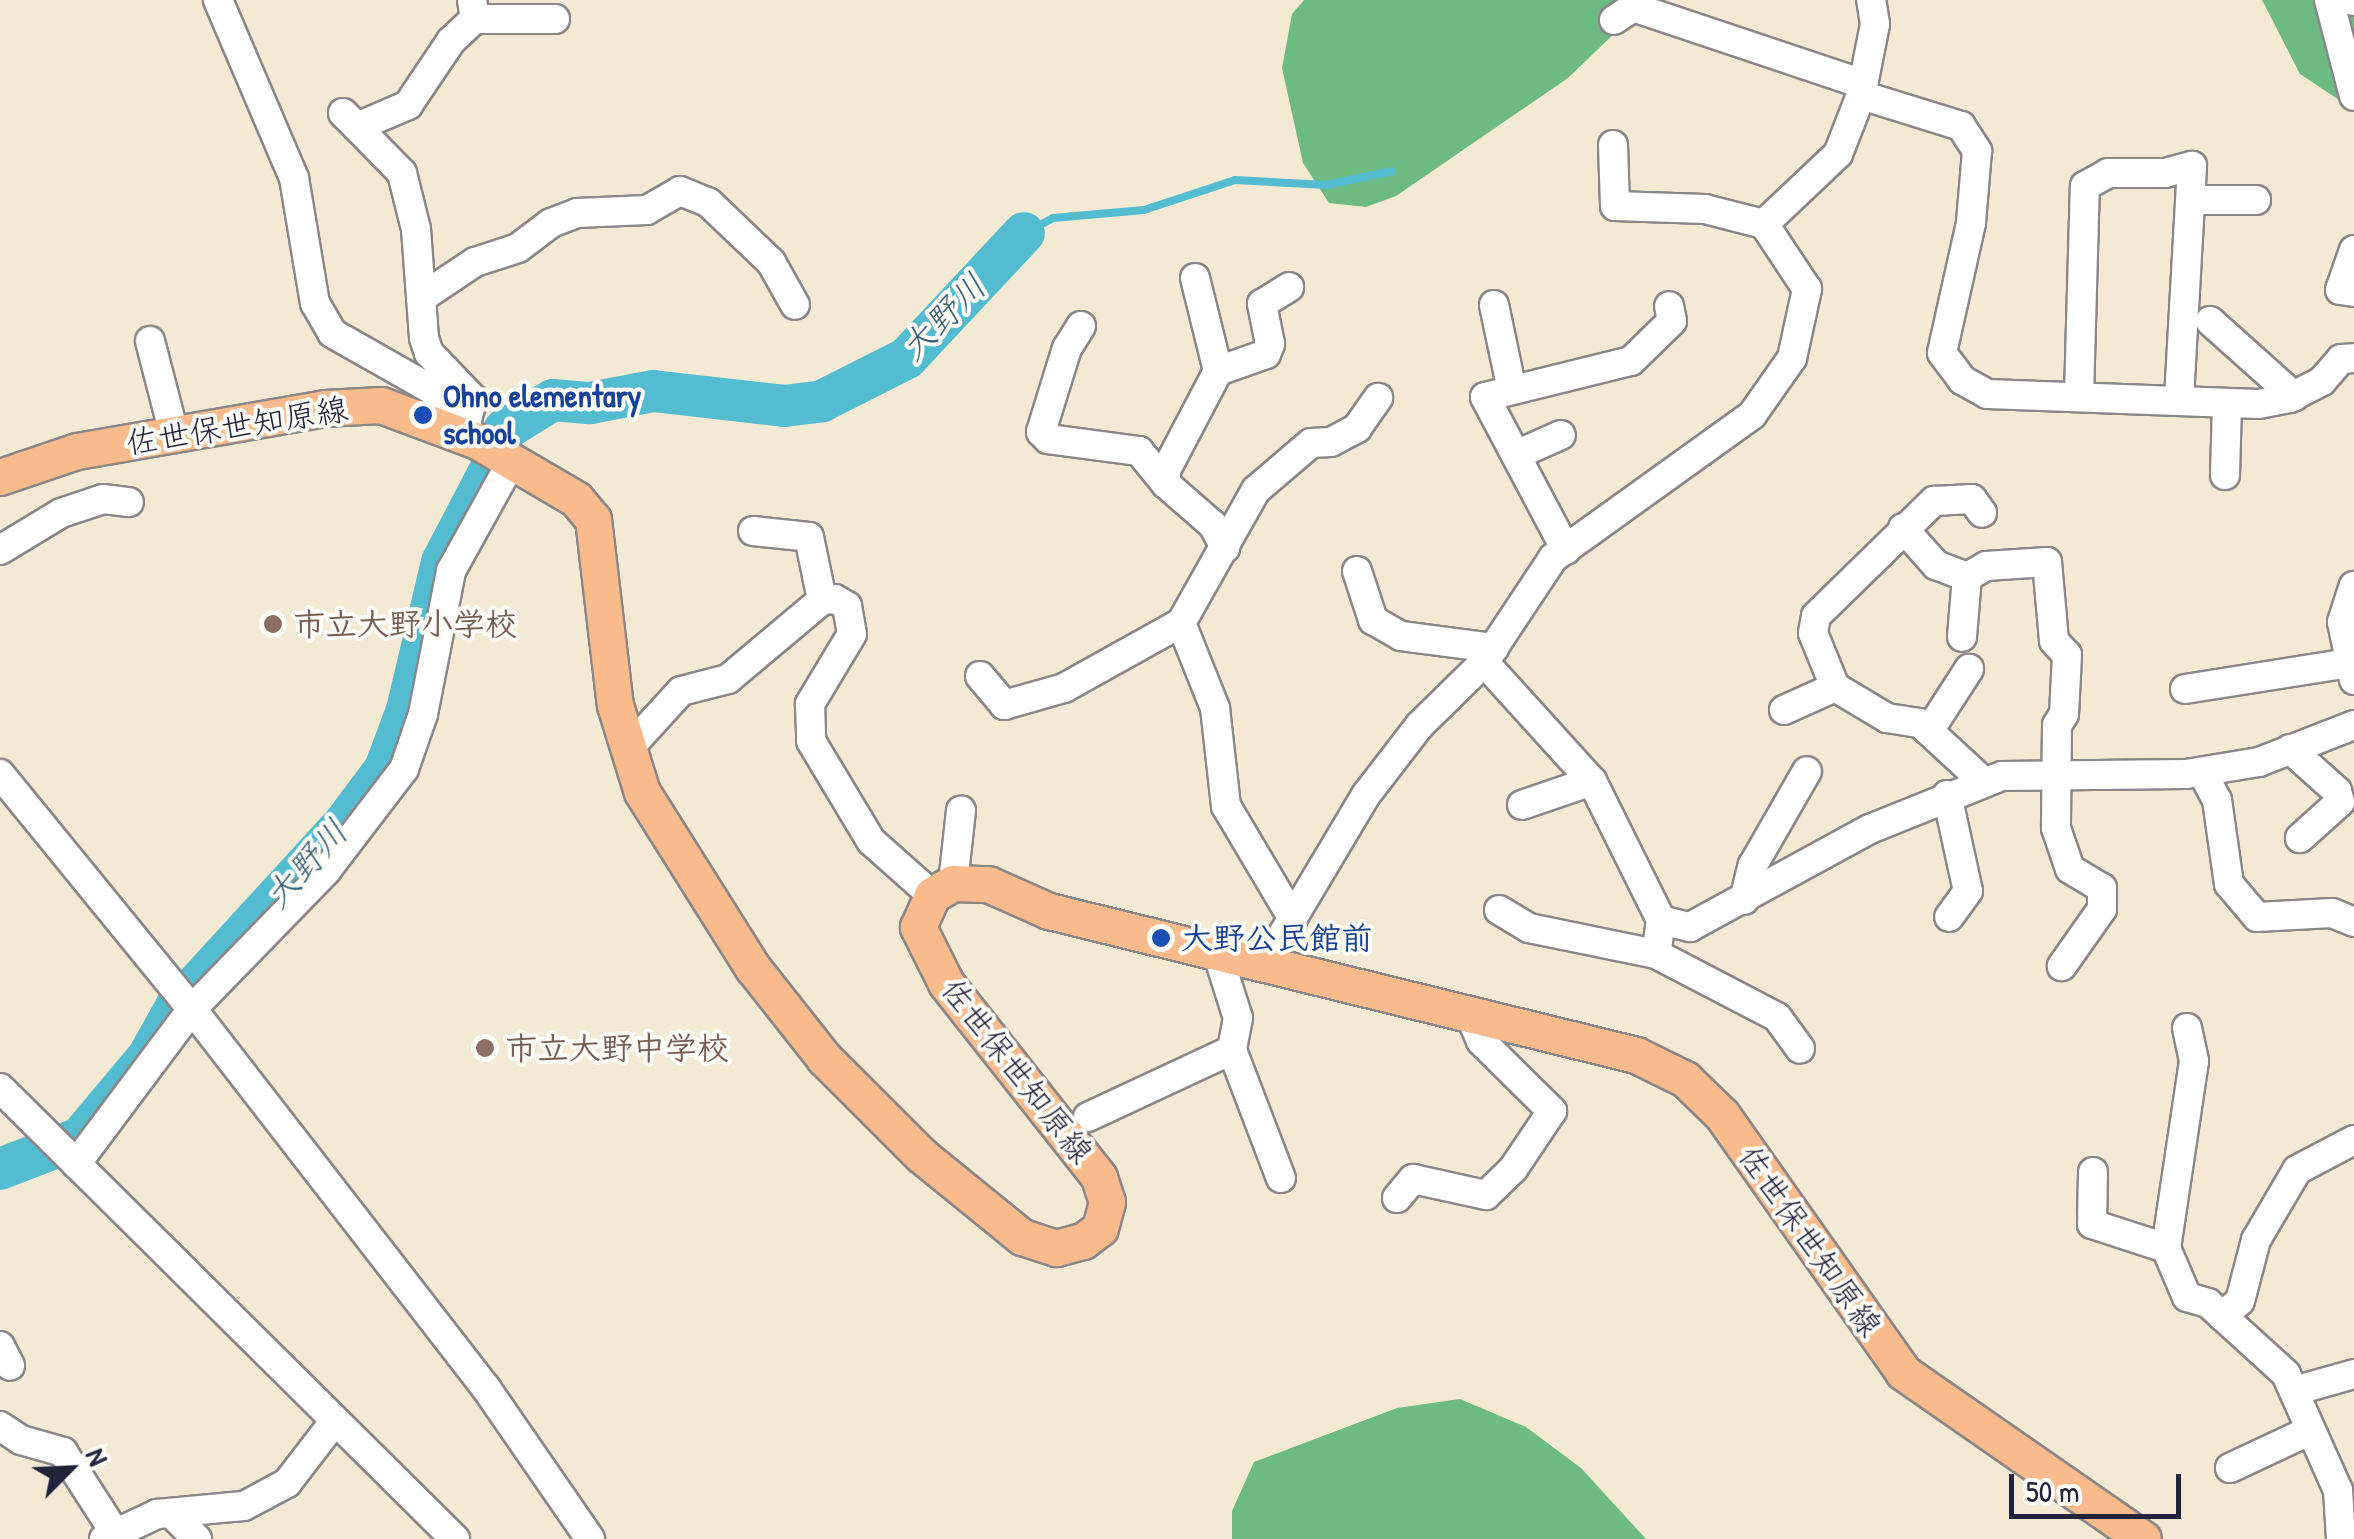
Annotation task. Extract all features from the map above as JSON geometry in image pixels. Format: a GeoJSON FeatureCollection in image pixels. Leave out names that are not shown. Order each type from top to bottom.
{"type":"FeatureCollection","features":[{"type":"Feature","properties":{"kind":"main road","name":"佐世保世知原線"},"geometry":{"type":"LineString","coordinates":[[1,468],[174,434],[381,405],[466,425],[576,499],[593,519],[615,705],[642,792],[753,968],[824,1058],[921,1154],[1022,1237],[1056,1248],[1084,1240],[1100,1228],[1108,1202],[1099,1177],[946,983],[918,927],[942,889],[988,884],[1049,910],[1636,1055],[1685,1078],[1722,1115],[1902,1372],[2143,1539]]}},
{"type":"Feature","properties":{"kind":"street"},"geometry":{"type":"LineString","coordinates":[[218,0],[294,178],[315,302],[332,334],[426,382],[466,425]]}},
{"type":"Feature","properties":{"kind":"street"},"geometry":{"type":"LineString","coordinates":[[1764,224],[1838,154],[1862,89],[1875,24],[1871,0]]}},
{"type":"Feature","properties":{"kind":"street"},"geometry":{"type":"LineString","coordinates":[[2328,0],[2354,96]]}},
{"type":"Feature","properties":{"kind":"street"},"geometry":{"type":"LineString","coordinates":[[1614,20],[1633,7],[1961,126],[1977,151],[1971,223],[1942,354],[1962,380],[1987,394],[2227,403],[2294,396],[2341,359],[2354,358]]}},
{"type":"Feature","properties":{"kind":"street"},"geometry":{"type":"LineString","coordinates":[[466,425],[473,399],[467,388],[428,352],[402,173],[350,120],[408,105],[474,9],[555,19]]}},
{"type":"Feature","properties":{"kind":"street"},"geometry":{"type":"LineString","coordinates":[[1264,966],[1366,795],[1420,726],[1489,655],[1553,558],[1752,415],[1792,358],[1808,289],[1764,224],[1706,209],[1615,206],[1613,144]]}},
{"type":"Feature","properties":{"kind":"street"},"geometry":{"type":"LineString","coordinates":[[2079,396],[2085,186],[2108,173],[2165,174],[2192,166],[2178,400]]}},
{"type":"Feature","properties":{"kind":"street"},"geometry":{"type":"LineString","coordinates":[[421,298],[476,262],[518,248],[551,224],[577,213],[648,210],[680,191],[710,203],[771,262],[795,305]]}},
{"type":"Feature","properties":{"kind":"street"},"geometry":{"type":"LineString","coordinates":[[2190,200],[2256,200]]}},
{"type":"Feature","properties":{"kind":"street"},"geometry":{"type":"LineString","coordinates":[[2354,250],[2340,290],[2354,292]]}},
{"type":"Feature","properties":{"kind":"street"},"geometry":{"type":"LineString","coordinates":[[1166,484],[1166,470],[1218,371],[1195,278]]}},
{"type":"Feature","properties":{"kind":"street"},"geometry":{"type":"LineString","coordinates":[[1218,371],[1266,354],[1262,304],[1289,288]]}},
{"type":"Feature","properties":{"kind":"street"},"geometry":{"type":"LineString","coordinates":[[1494,305],[1511,386]]}},
{"type":"Feature","properties":{"kind":"street"},"geometry":{"type":"LineString","coordinates":[[1566,550],[1485,397],[1511,386],[1631,361],[1672,321],[1670,306]]}},
{"type":"Feature","properties":{"kind":"street"},"geometry":{"type":"LineString","coordinates":[[2210,321],[2294,396]]}},
{"type":"Feature","properties":{"kind":"street"},"geometry":{"type":"LineString","coordinates":[[1080,326],[1041,432],[1048,438],[1138,451],[1166,484],[1214,525],[1224,548]]}},
{"type":"Feature","properties":{"kind":"street"},"geometry":{"type":"LineString","coordinates":[[150,341],[174,434]]}},
{"type":"Feature","properties":{"kind":"street"},"geometry":{"type":"LineString","coordinates":[[980,676],[1004,705],[1064,688],[1181,623],[1256,490],[1278,466],[1312,443],[1331,442],[1357,428],[1378,398]]}},
{"type":"Feature","properties":{"kind":"street"},"geometry":{"type":"LineString","coordinates":[[2225,475],[2227,403]]}},
{"type":"Feature","properties":{"kind":"street"},"geometry":{"type":"LineString","coordinates":[[1516,455],[1561,435]]}},
{"type":"Feature","properties":{"kind":"street"},"geometry":{"type":"LineString","coordinates":[[76,1164],[192,1008],[326,871],[404,769],[422,714],[451,571],[513,459]]}},
{"type":"Feature","properties":{"kind":"street"},"geometry":{"type":"LineString","coordinates":[[1982,513],[1972,499],[1934,501],[1816,616],[1813,633],[1835,688],[1886,718],[1920,723],[1984,782]]}},
{"type":"Feature","properties":{"kind":"street"},"geometry":{"type":"LineString","coordinates":[[0,550],[60,513],[103,500],[129,502]]}},
{"type":"Feature","properties":{"kind":"street"},"geometry":{"type":"LineString","coordinates":[[1904,528],[1936,564],[1966,577]]}},
{"type":"Feature","properties":{"kind":"street"},"geometry":{"type":"LineString","coordinates":[[753,531],[810,536],[822,600]]}},
{"type":"Feature","properties":{"kind":"street"},"geometry":{"type":"LineString","coordinates":[[1966,577],[1986,566],[2047,562],[2054,641],[2067,656],[2055,772],[2056,828],[2070,868],[2102,888],[2102,909],[2062,966]]}},
{"type":"Feature","properties":{"kind":"street"},"geometry":{"type":"LineString","coordinates":[[1357,571],[1373,620],[1400,636],[1489,655],[1592,781],[1661,920],[1656,954]]}},
{"type":"Feature","properties":{"kind":"street"},"geometry":{"type":"LineString","coordinates":[[1962,638],[1966,577]]}},
{"type":"Feature","properties":{"kind":"street"},"geometry":{"type":"LineString","coordinates":[[2185,689],[2352,672],[2343,608],[2354,586]]}},
{"type":"Feature","properties":{"kind":"street"},"geometry":{"type":"LineString","coordinates":[[629,748],[681,691],[728,679],[822,600]]}},
{"type":"Feature","properties":{"kind":"street"},"geometry":{"type":"LineString","coordinates":[[822,600],[847,606],[852,634],[810,704],[811,740],[871,841],[942,889],[961,810]]}},
{"type":"Feature","properties":{"kind":"street"},"geometry":{"type":"LineString","coordinates":[[1181,623],[1214,708],[1226,806],[1293,920]]}},
{"type":"Feature","properties":{"kind":"street"},"geometry":{"type":"LineString","coordinates":[[1929,731],[1969,669]]}},
{"type":"Feature","properties":{"kind":"street"},"geometry":{"type":"LineString","coordinates":[[1784,710],[1835,688]]}},
{"type":"Feature","properties":{"kind":"street"},"geometry":{"type":"LineString","coordinates":[[1661,920],[1690,927],[1870,829],[1984,782],[2055,772],[2202,772],[2290,750],[2354,725]]}},
{"type":"Feature","properties":{"kind":"street"},"geometry":{"type":"LineString","coordinates":[[2290,750],[2337,791],[2340,802],[2300,838]]}},
{"type":"Feature","properties":{"kind":"street"},"geometry":{"type":"LineString","coordinates":[[1744,900],[1753,865],[1807,771]]}},
{"type":"Feature","properties":{"kind":"street"},"geometry":{"type":"LineString","coordinates":[[2202,772],[2217,800],[2229,884],[2257,917],[2332,913],[2354,922]]}},
{"type":"Feature","properties":{"kind":"street"},"geometry":{"type":"LineString","coordinates":[[0,774],[192,1008],[486,1388],[590,1539]]}},
{"type":"Feature","properties":{"kind":"street"},"geometry":{"type":"LineString","coordinates":[[1522,804],[1592,781]]}},
{"type":"Feature","properties":{"kind":"street"},"geometry":{"type":"LineString","coordinates":[[1948,795],[1968,891],[1949,917]]}},
{"type":"Feature","properties":{"kind":"street"},"geometry":{"type":"LineString","coordinates":[[1499,910],[1529,928],[1656,954],[1777,1017],[1800,1049]]}},
{"type":"Feature","properties":{"kind":"street"},"geometry":{"type":"LineString","coordinates":[[1218,954],[1238,1018],[1232,1050],[1281,1178]]}},
{"type":"Feature","properties":{"kind":"street"},"geometry":{"type":"LineString","coordinates":[[1470,1016],[1481,1041],[1552,1112],[1514,1170],[1486,1194]]}},
{"type":"Feature","properties":{"kind":"street"},"geometry":{"type":"LineString","coordinates":[[2187,1028],[2166,1248],[2187,1297],[2208,1303],[2286,1374],[2312,1430],[2343,1470],[2340,1539]]}},
{"type":"Feature","properties":{"kind":"street"},"geometry":{"type":"LineString","coordinates":[[1088,1117],[1232,1050]]}},
{"type":"Feature","properties":{"kind":"street"},"geometry":{"type":"LineString","coordinates":[[0,1088],[455,1539]]}},
{"type":"Feature","properties":{"kind":"street"},"geometry":{"type":"LineString","coordinates":[[2222,1316],[2240,1301],[2256,1240],[2297,1170],[2354,1140]]}},
{"type":"Feature","properties":{"kind":"street"},"geometry":{"type":"LineString","coordinates":[[1423,1158],[1486,1194]]}},
{"type":"Feature","properties":{"kind":"street"},"geometry":{"type":"LineString","coordinates":[[2093,1172],[2092,1224],[2166,1248]]}},
{"type":"Feature","properties":{"kind":"street"},"geometry":{"type":"LineString","coordinates":[[1397,1198],[1412,1180],[1486,1194]]}},
{"type":"Feature","properties":{"kind":"street"},"geometry":{"type":"LineString","coordinates":[[2294,1391],[2354,1374]]}},
{"type":"Feature","properties":{"kind":"street"},"geometry":{"type":"LineString","coordinates":[[0,1426],[20,1440],[64,1452],[110,1536],[171,1513],[244,1506],[286,1483],[334,1422]]}},
{"type":"Feature","properties":{"kind":"street"},"geometry":{"type":"LineString","coordinates":[[2230,1468],[2312,1430]]}},
{"type":"Feature","properties":{"kind":"street"},"geometry":{"type":"LineString","coordinates":[[171,1513],[197,1539]]}},
{"type":"Feature","properties":{"kind":"green space"},"geometry":{"type":"Polygon","coordinates":[[[1304,0],[1649,0],[1568,78],[1396,196],[1366,207],[1329,203],[1303,163],[1282,68],[1292,14],[1304,0]]]}},
{"type":"Feature","properties":{"kind":"green space"},"geometry":{"type":"Polygon","coordinates":[[[2262,0],[2354,0],[2354,110],[2300,74],[2262,0]]]}},
{"type":"Feature","properties":{"kind":"green space"},"geometry":{"type":"Polygon","coordinates":[[[1460,1399],[1526,1427],[1581,1468],[1646,1539],[1232,1539],[1232,1511],[1254,1462],[1397,1408],[1460,1399]]]}},
{"type":"Feature","properties":{"kind":"waterway"},"geometry":{"type":"LineString","coordinates":[[1024,233],[1053,218],[1144,210],[1235,180],[1327,185],[1392,171]]}},
{"type":"Feature","properties":{"kind":"waterway","name":"大野川"},"geometry":{"type":"LineString","coordinates":[[504,430],[553,400],[590,403],[653,391],[784,406],[822,401],[907,358],[1024,233]]}},
{"type":"Feature","properties":{"kind":"waterway","name":"大野川"},"geometry":{"type":"LineString","coordinates":[[0,1169],[80,1138],[148,1057],[176,1007],[343,825],[385,769],[407,710],[442,562],[490,470]]}},
{"type":"Feature","properties":{"kind":"place","name":"Ohno elementary school"},"geometry":{"type":"Point","coordinates":[423,415]}},
{"type":"Feature","properties":{"kind":"place","name":"市立大野小学校"},"geometry":{"type":"Point","coordinates":[273,624]}},
{"type":"Feature","properties":{"kind":"place","name":"大野公民館前"},"geometry":{"type":"Point","coordinates":[1161,938]}},
{"type":"Feature","properties":{"kind":"place","name":"市立大野中学校"},"geometry":{"type":"Point","coordinates":[485,1048]}}]}
